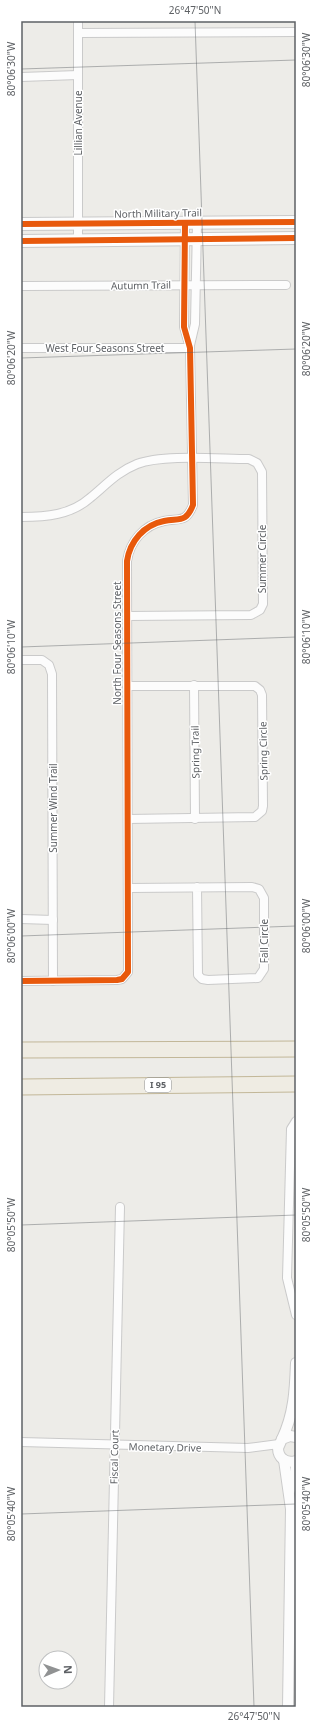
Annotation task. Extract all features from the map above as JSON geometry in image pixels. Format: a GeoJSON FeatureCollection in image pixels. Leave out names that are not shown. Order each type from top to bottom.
{"type":"FeatureCollection","features":[{"type":"Feature","properties":{"kind":"highway"},"geometry":{"type":"LineString","coordinates":[[21,1050],[296,1050]]}},
{"type":"Feature","properties":{"kind":"highway","name":"I 95"},"geometry":{"type":"LineString","coordinates":[[21,1087],[296,1084]]}},
{"type":"Feature","properties":{"kind":"main road","name":"North Military Trail"},"geometry":{"type":"LineString","coordinates":[[21,224],[296,222]]}},
{"type":"Feature","properties":{"kind":"main road"},"geometry":{"type":"LineString","coordinates":[[21,241],[296,238]]}},
{"type":"Feature","properties":{"kind":"street","name":"Lillian Avenue"},"geometry":{"type":"LineString","coordinates":[[78,21],[78,240]]}},
{"type":"Feature","properties":{"kind":"street"},"geometry":{"type":"LineString","coordinates":[[78,33],[296,32]]}},
{"type":"Feature","properties":{"kind":"street"},"geometry":{"type":"LineString","coordinates":[[21,77],[78,75]]}},
{"type":"Feature","properties":{"kind":"street"},"geometry":{"type":"LineString","coordinates":[[190,348],[184,327],[191,223]]}},
{"type":"Feature","properties":{"kind":"street"},"geometry":{"type":"LineString","coordinates":[[190,239],[195,285],[195,324],[190,348]]}},
{"type":"Feature","properties":{"kind":"street","name":"Autumn Trail"},"geometry":{"type":"LineString","coordinates":[[21,286],[286,284]]}},
{"type":"Feature","properties":{"kind":"street","name":"West Four Seasons Street"},"geometry":{"type":"LineString","coordinates":[[21,348],[190,348]]}},
{"type":"Feature","properties":{"kind":"street","name":"North Four Seasons Street"},"geometry":{"type":"LineString","coordinates":[[53,981],[117,980],[126,976],[128,972],[129,888],[126,561],[131,545],[141,532],[162,521],[182,519],[190,513],[193,505],[190,348]]}},
{"type":"Feature","properties":{"kind":"street"},"geometry":{"type":"LineString","coordinates":[[21,517],[45,516],[67,512],[91,498],[118,473],[138,464],[149,461],[193,458]]}},
{"type":"Feature","properties":{"kind":"street","name":"Summer Circle"},"geometry":{"type":"LineString","coordinates":[[127,616],[252,615],[260,610],[263,604],[260,467],[257,462],[249,459],[193,458]]}},
{"type":"Feature","properties":{"kind":"street","name":"Summer Wind Trail"},"geometry":{"type":"LineString","coordinates":[[21,660],[42,660],[49,665],[52,674],[53,981]]}},
{"type":"Feature","properties":{"kind":"street","name":"Spring Trail"},"geometry":{"type":"LineString","coordinates":[[194,685],[195,819]]}},
{"type":"Feature","properties":{"kind":"street","name":"Spring Circle"},"geometry":{"type":"LineString","coordinates":[[127,686],[250,685],[260,690],[262,695],[263,754],[263,806],[259,815],[255,817],[128,819]]}},
{"type":"Feature","properties":{"kind":"street","name":"Fall Circle"},"geometry":{"type":"LineString","coordinates":[[129,888],[197,887],[252,887],[262,893],[264,898],[264,968],[258,978],[208,980],[202,979],[198,975],[197,887]]}},
{"type":"Feature","properties":{"kind":"street"},"geometry":{"type":"LineString","coordinates":[[21,920],[53,920]]}},
{"type":"Feature","properties":{"kind":"street"},"geometry":{"type":"LineString","coordinates":[[21,981],[53,981]]}},
{"type":"Feature","properties":{"kind":"street"},"geometry":{"type":"LineString","coordinates":[[296,1121],[291,1129],[287,1278],[296,1315]]}},
{"type":"Feature","properties":{"kind":"street","name":"Fiscal Court"},"geometry":{"type":"LineString","coordinates":[[109,1707],[120,1208]]}},
{"type":"Feature","properties":{"kind":"street"},"geometry":{"type":"LineString","coordinates":[[288,1707],[292,1688],[291,1508],[282,1458],[278,1452],[281,1441],[289,1426],[293,1410],[296,1363]]}},
{"type":"Feature","properties":{"kind":"street"},"geometry":{"type":"LineString","coordinates":[[293,1410],[296,1423]]}},
{"type":"Feature","properties":{"kind":"street"},"geometry":{"type":"LineString","coordinates":[[281,1441],[290,1436],[296,1437]]}},
{"type":"Feature","properties":{"kind":"street","name":"Monetary Drive"},"geometry":{"type":"LineString","coordinates":[[21,1442],[115,1446],[262,1446],[281,1441]]}},
{"type":"Feature","properties":{"kind":"street","name":"Monetary Drive"},"geometry":{"type":"LineString","coordinates":[[262,1446],[282,1458]]}},
{"type":"Feature","properties":{"kind":"street"},"geometry":{"type":"LineString","coordinates":[[282,1458],[291,1462],[296,1461]]}},
{"type":"Feature","properties":{"kind":"street"},"geometry":{"type":"LineString","coordinates":[[289,1492],[293,1483],[296,1467]]}},
{"type":"Feature","properties":{"kind":"cycle path"},"geometry":{"type":"LineString","coordinates":[[21,224],[296,222]]}},
{"type":"Feature","properties":{"kind":"cycle path"},"geometry":{"type":"LineString","coordinates":[[21,981],[117,980],[122,979],[128,972],[127,561],[131,547],[144,530],[157,523],[182,519],[188,515],[193,505],[190,348],[184,327],[185,223]]}},
{"type":"Feature","properties":{"kind":"cycle path"},"geometry":{"type":"LineString","coordinates":[[21,241],[296,238]]}}]}
